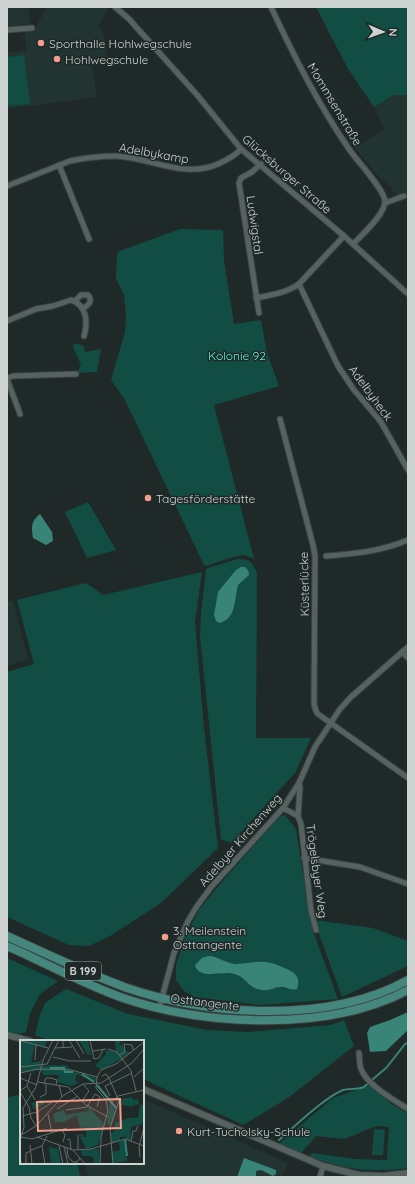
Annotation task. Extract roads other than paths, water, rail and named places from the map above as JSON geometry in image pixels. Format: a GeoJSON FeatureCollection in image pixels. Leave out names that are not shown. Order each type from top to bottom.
{"type":"FeatureCollection","features":[{"type":"Feature","properties":{"kind":"main road","name":"Osttangente"},"geometry":{"type":"LineString","coordinates":[[7,936],[84,971],[127,988],[162,998],[206,1006],[242,1010],[301,1010],[329,1006],[356,1001],[377,994],[408,980]]}},
{"type":"Feature","properties":{"kind":"main road","name":"Osttangente"},"geometry":{"type":"LineString","coordinates":[[7,946],[79,980],[123,997],[159,1009],[205,1017],[260,1020],[330,1015],[381,1002],[408,990]]}},
{"type":"Feature","properties":{"kind":"street","name":"Glücksburger Straße"},"geometry":{"type":"LineString","coordinates":[[115,7],[129,19],[198,96],[241,149],[261,164],[344,236],[408,294]]}},
{"type":"Feature","properties":{"kind":"street","name":"Mommsenstraße"},"geometry":{"type":"LineString","coordinates":[[271,7],[312,89],[336,130],[362,166],[381,188],[385,203]]}},
{"type":"Feature","properties":{"kind":"street"},"geometry":{"type":"LineString","coordinates":[[7,30],[32,28]]}},
{"type":"Feature","properties":{"kind":"street","name":"Adelbykamp"},"geometry":{"type":"LineString","coordinates":[[7,186],[78,159],[116,156],[185,170],[197,170],[208,168],[222,162],[236,155],[241,149]]}},
{"type":"Feature","properties":{"kind":"street","name":"Ludwigstal"},"geometry":{"type":"LineString","coordinates":[[259,313],[239,183],[241,178],[252,172],[261,164]]}},
{"type":"Feature","properties":{"kind":"street"},"geometry":{"type":"LineString","coordinates":[[59,165],[89,239]]}},
{"type":"Feature","properties":{"kind":"street"},"geometry":{"type":"LineString","coordinates":[[353,244],[382,211],[385,203],[404,196]]}},
{"type":"Feature","properties":{"kind":"street"},"geometry":{"type":"LineString","coordinates":[[256,298],[275,295],[299,284],[344,236]]}},
{"type":"Feature","properties":{"kind":"street","name":"Adelbyheck"},"geometry":{"type":"LineString","coordinates":[[299,284],[338,366],[354,390],[381,422],[408,470]]}},
{"type":"Feature","properties":{"kind":"street"},"geometry":{"type":"LineString","coordinates":[[75,301],[80,295],[88,294],[91,298],[90,304],[83,308]]}},
{"type":"Feature","properties":{"kind":"street"},"geometry":{"type":"LineString","coordinates":[[7,321],[36,309],[53,306],[71,300],[75,301],[83,308],[86,322],[84,336]]}},
{"type":"Feature","properties":{"kind":"street"},"geometry":{"type":"LineString","coordinates":[[20,414],[7,378],[13,376],[76,374]]}},
{"type":"Feature","properties":{"kind":"street","name":"Küsterlücke"},"geometry":{"type":"LineString","coordinates":[[280,419],[315,556],[314,704],[316,711],[318,714],[408,778]]}},
{"type":"Feature","properties":{"kind":"street"},"geometry":{"type":"LineString","coordinates":[[326,556],[347,555],[386,549],[408,540]]}},
{"type":"Feature","properties":{"kind":"street","name":"Adelbyer Kirchenweg"},"geometry":{"type":"LineString","coordinates":[[159,1009],[174,954],[181,935],[191,916],[212,886],[283,808],[330,722],[351,697],[408,647]]}},
{"type":"Feature","properties":{"kind":"street"},"geometry":{"type":"LineString","coordinates":[[402,652],[408,658]]}},
{"type":"Feature","properties":{"kind":"street","name":"Trögelsbyer Weg"},"geometry":{"type":"LineString","coordinates":[[298,783],[300,787],[298,816],[301,824],[311,910],[316,930]]}},
{"type":"Feature","properties":{"kind":"street","name":"Trögelsbyer Weg"},"geometry":{"type":"LineString","coordinates":[[283,808],[298,816]]}},
{"type":"Feature","properties":{"kind":"street"},"geometry":{"type":"LineString","coordinates":[[304,858],[360,867],[408,884]]}},
{"type":"Feature","properties":{"kind":"street"},"geometry":{"type":"LineString","coordinates":[[7,1035],[26,1040]]}},
{"type":"Feature","properties":{"kind":"street"},"geometry":{"type":"LineString","coordinates":[[359,1053],[361,1069],[372,1084],[408,1110]]}},
{"type":"Feature","properties":{"kind":"street"},"geometry":{"type":"LineString","coordinates":[[144,1089],[323,1166],[358,1175],[383,1176],[408,1173]]}},
{"type":"Feature","properties":{"kind":"street"},"geometry":{"type":"LineString","coordinates":[[320,1177],[323,1166]]}},
{"type":"Feature","properties":{"kind":"waterway"},"geometry":{"type":"LineString","coordinates":[[279,1140],[327,1099],[335,1094],[343,1090],[364,1087],[387,1067],[405,1044],[408,1043]]}},
{"type":"Feature","properties":{"kind":"place","name":"Sporthalle Hohlwegschule"},"geometry":{"type":"Point","coordinates":[41,43]}},
{"type":"Feature","properties":{"kind":"place","name":"Hohlwegschule"},"geometry":{"type":"Point","coordinates":[57,59]}},
{"type":"Feature","properties":{"kind":"place","name":"Tagesförderstätte"},"geometry":{"type":"Point","coordinates":[148,498]}},
{"type":"Feature","properties":{"kind":"place","name":"3. Meilenstein Osttangente"},"geometry":{"type":"Point","coordinates":[165,937]}},
{"type":"Feature","properties":{"kind":"place","name":"Kurt-Tucholsky-Schule"},"geometry":{"type":"Point","coordinates":[179,1131]}},
{"type":"Feature","properties":{"kind":"park label","name":"Kolonie 92"},"geometry":{"type":"Point","coordinates":[237,355]}}]}
